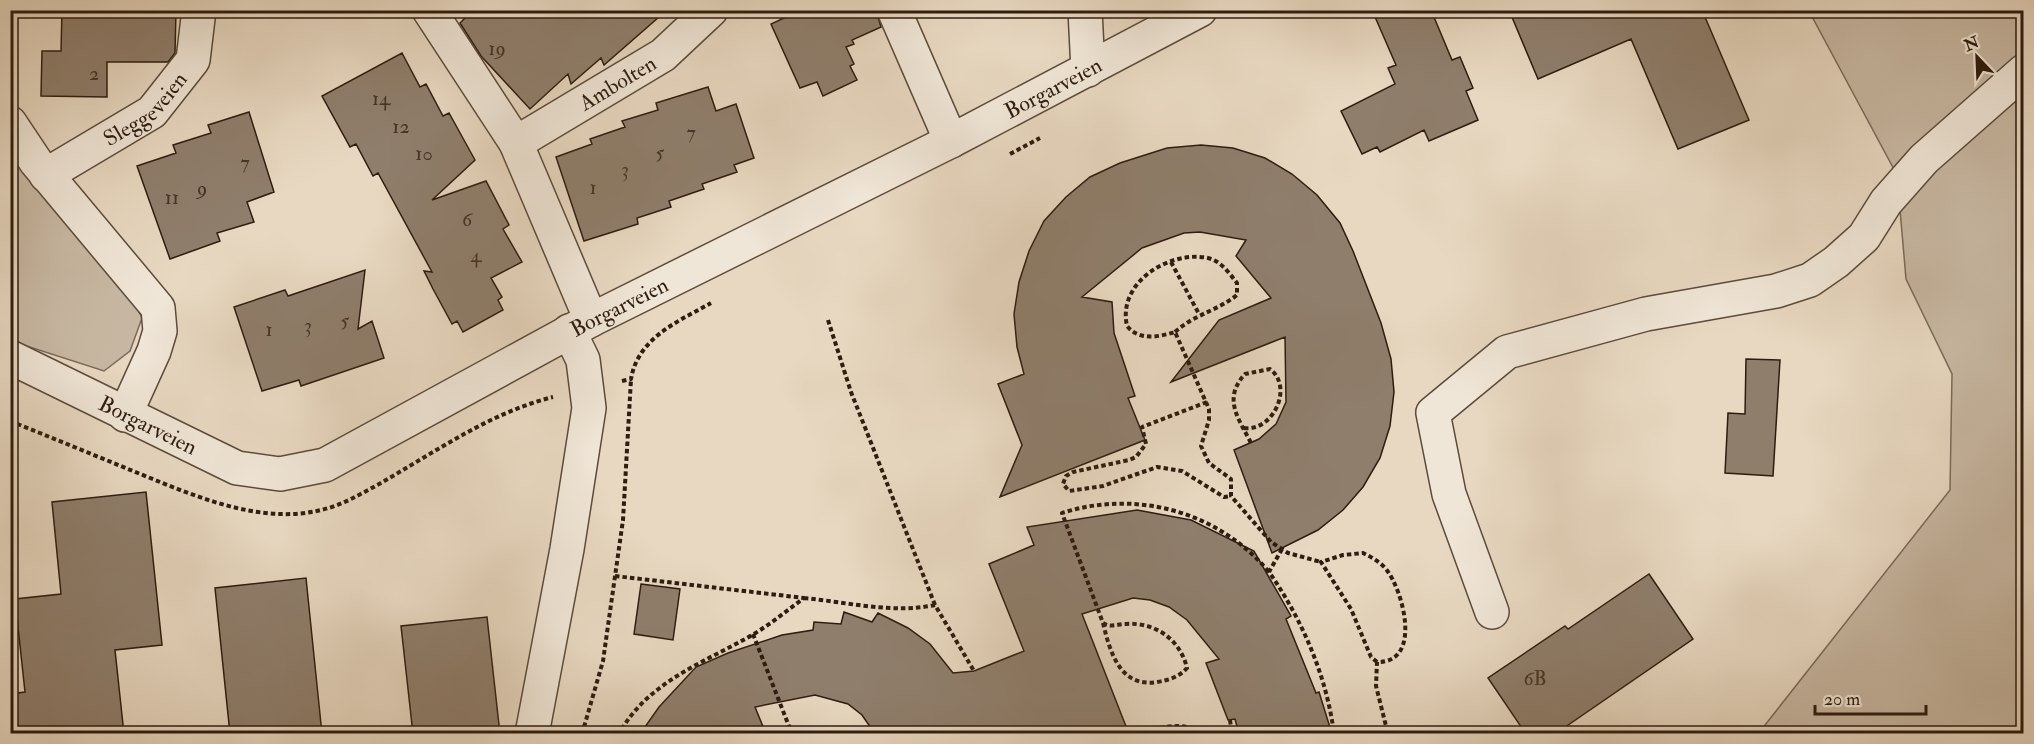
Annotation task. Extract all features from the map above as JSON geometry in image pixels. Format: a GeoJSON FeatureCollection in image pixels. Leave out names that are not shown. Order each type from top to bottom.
{"type":"FeatureCollection","features":[{"type":"Feature","properties":{"kind":"street","name":"Sleggeveien"},"geometry":{"type":"LineString","coordinates":[[46,175],[152,112],[193,60],[199,10]]}},
{"type":"Feature","properties":{"kind":"street"},"geometry":{"type":"LineString","coordinates":[[429,10],[516,143],[580,326],[589,408],[567,549],[532,734]]}},
{"type":"Feature","properties":{"kind":"street","name":"Ambolten"},"geometry":{"type":"LineString","coordinates":[[516,143],[663,55],[711,10]]}},
{"type":"Feature","properties":{"kind":"street"},"geometry":{"type":"LineString","coordinates":[[894,10],[951,141]]}},
{"type":"Feature","properties":{"kind":"street"},"geometry":{"type":"LineString","coordinates":[[1085,10],[1088,70]]}},
{"type":"Feature","properties":{"kind":"street","name":"Borgarveien"},"geometry":{"type":"LineString","coordinates":[[18,364],[237,468],[280,474],[325,465],[580,326],[951,141],[1200,10]]}},
{"type":"Feature","properties":{"kind":"street"},"geometry":{"type":"LineString","coordinates":[[1492,612],[1449,494],[1433,412],[1508,352],[1646,314],[1776,291],[1810,280],[1836,262],[1864,237],[1886,202],[1924,159],[2024,71]]}},
{"type":"Feature","properties":{"kind":"street"},"geometry":{"type":"LineString","coordinates":[[10,123],[46,175],[159,308],[160,331],[154,351],[125,415]]}},
{"type":"Feature","properties":{"kind":"path"},"geometry":{"type":"LineString","coordinates":[[1188,258],[1209,258],[1218,263],[1237,283],[1237,295],[1224,304],[1199,314],[1175,332],[1154,337],[1142,336],[1131,330],[1126,318],[1127,304],[1138,282],[1145,275],[1171,262],[1188,258]]}},
{"type":"Feature","properties":{"kind":"path"},"geometry":{"type":"LineString","coordinates":[[1171,262],[1199,314]]}},
{"type":"Feature","properties":{"kind":"path"},"geometry":{"type":"LineString","coordinates":[[828,320],[851,392],[935,605],[974,671]]}},
{"type":"Feature","properties":{"kind":"path"},"geometry":{"type":"LineString","coordinates":[[1175,332],[1207,402],[1209,420],[1201,446],[1209,463],[1231,479],[1231,496]]}},
{"type":"Feature","properties":{"kind":"path"},"geometry":{"type":"LineString","coordinates":[[1244,428],[1251,429],[1264,424],[1275,410],[1281,385],[1279,378],[1270,369],[1251,371],[1239,381],[1233,407],[1251,443]]}},
{"type":"Feature","properties":{"kind":"path"},"geometry":{"type":"LineString","coordinates":[[582,734],[603,661],[624,520],[631,379]]}},
{"type":"Feature","properties":{"kind":"path"},"geometry":{"type":"LineString","coordinates":[[1207,402],[1142,427],[1146,444],[1136,457],[1073,472],[1066,476],[1063,484],[1069,491],[1096,488],[1157,467],[1182,471],[1204,483],[1216,493],[1231,496],[1261,532],[1282,549],[1321,562],[1363,552],[1376,560],[1393,579],[1402,605],[1406,632],[1398,652],[1385,663],[1377,662],[1371,657],[1350,609],[1321,562]]}},
{"type":"Feature","properties":{"kind":"path"},"geometry":{"type":"LineString","coordinates":[[1103,623],[1108,626],[1146,625],[1158,629],[1176,646],[1184,658],[1186,668],[1174,678],[1144,684],[1133,679],[1112,658],[1103,623],[1062,513],[1075,509],[1130,504],[1174,510],[1192,516],[1234,538],[1269,572],[1299,622],[1324,688],[1334,734]]}},
{"type":"Feature","properties":{"kind":"path"},"geometry":{"type":"LineString","coordinates":[[1269,572],[1282,549]]}},
{"type":"Feature","properties":{"kind":"path"},"geometry":{"type":"LineString","coordinates":[[615,576],[895,608],[916,609],[935,605]]}},
{"type":"Feature","properties":{"kind":"path"},"geometry":{"type":"LineString","coordinates":[[619,734],[660,687],[686,669],[753,634],[804,598]]}},
{"type":"Feature","properties":{"kind":"path"},"geometry":{"type":"LineString","coordinates":[[753,634],[794,734],[807,731],[826,734]]}},
{"type":"Feature","properties":{"kind":"path"},"geometry":{"type":"LineString","coordinates":[[1377,662],[1376,686],[1388,734]]}},
{"type":"Feature","properties":{"kind":"path"},"geometry":{"type":"LineString","coordinates":[[1230,720],[1232,734]]}},
{"type":"Feature","properties":{"kind":"path"},"geometry":{"type":"LineString","coordinates":[[1146,734],[1169,726],[1192,727],[1205,734]]}},
{"type":"Feature","properties":{"kind":"shaded area"},"geometry":{"type":"Polygon","coordinates":[[[1809,11],[2023,11],[2023,733],[1758,734],[1950,490],[1952,374],[1906,279],[1897,175],[1809,11]]]}},
{"type":"Feature","properties":{"kind":"shaded area"},"geometry":{"type":"Polygon","coordinates":[[[10,155],[127,288],[142,318],[130,351],[104,371],[11,341],[10,155]]]}},
{"type":"Feature","properties":{"kind":"building"},"geometry":{"type":"Polygon","coordinates":[[[62,10],[176,10],[175,53],[168,62],[107,62],[107,97],[41,96],[42,51],[61,51],[62,10]]]}},
{"type":"Feature","properties":{"kind":"building"},"geometry":{"type":"Polygon","coordinates":[[[473,10],[667,10],[604,65],[601,58],[571,84],[568,74],[530,109],[481,56],[460,23],[473,10]]]}},
{"type":"Feature","properties":{"kind":"building"},"geometry":{"type":"Polygon","coordinates":[[[801,10],[876,10],[881,27],[852,40],[854,44],[846,47],[854,64],[850,66],[857,80],[823,96],[817,82],[800,88],[771,24],[801,10]]]}},
{"type":"Feature","properties":{"kind":"building"},"geometry":{"type":"Polygon","coordinates":[[[1372,10],[1431,10],[1452,60],[1460,57],[1473,88],[1466,91],[1478,120],[1429,141],[1424,130],[1380,152],[1377,147],[1362,154],[1341,111],[1395,84],[1388,68],[1396,65],[1372,10]]]}},
{"type":"Feature","properties":{"kind":"building"},"geometry":{"type":"Polygon","coordinates":[[[1509,10],[1702,10],[1749,120],[1678,149],[1631,39],[1538,79],[1509,10]]]}},
{"type":"Feature","properties":{"kind":"building"},"geometry":{"type":"Polygon","coordinates":[[[402,53],[420,87],[426,84],[443,116],[449,113],[475,160],[432,200],[486,181],[509,225],[503,229],[522,262],[491,278],[502,297],[498,300],[503,310],[463,332],[457,321],[452,324],[433,289],[424,271],[432,272],[378,173],[373,176],[356,144],[350,147],[322,96],[402,53]]]}},
{"type":"Feature","properties":{"kind":"building"},"geometry":{"type":"Polygon","coordinates":[[[708,87],[716,111],[736,104],[754,158],[734,165],[737,172],[702,184],[704,189],[669,201],[671,207],[637,218],[638,224],[584,241],[556,157],[592,144],[590,139],[625,127],[622,121],[658,110],[656,103],[708,87]]]}},
{"type":"Feature","properties":{"kind":"building"},"geometry":{"type":"Polygon","coordinates":[[[249,112],[274,192],[247,202],[254,222],[217,233],[220,241],[170,259],[137,166],[176,153],[173,145],[211,133],[208,125],[249,112]]]}},
{"type":"Feature","properties":{"kind":"building"},"geometry":{"type":"Polygon","coordinates":[[[1201,145],[1233,148],[1265,158],[1292,174],[1317,195],[1340,223],[1353,251],[1381,323],[1391,359],[1394,392],[1390,426],[1380,458],[1363,487],[1343,510],[1318,530],[1272,553],[1234,450],[1259,439],[1276,424],[1286,402],[1285,337],[1171,382],[1219,320],[1271,298],[1236,256],[1246,240],[1200,232],[1184,233],[1142,248],[1082,297],[1112,302],[1114,333],[1135,396],[1128,398],[1145,440],[1000,497],[1022,445],[998,384],[1024,374],[1017,347],[1014,314],[1019,282],[1029,251],[1044,221],[1066,197],[1090,177],[1120,163],[1167,148],[1201,145]]]}},
{"type":"Feature","properties":{"kind":"building"},"geometry":{"type":"Polygon","coordinates":[[[365,270],[358,329],[372,321],[384,358],[301,386],[299,380],[262,391],[234,307],[285,290],[288,296],[365,270]]]}},
{"type":"Feature","properties":{"kind":"building"},"geometry":{"type":"Polygon","coordinates":[[[1746,359],[1780,360],[1773,476],[1725,473],[1728,413],[1745,414],[1746,359]]]}},
{"type":"Feature","properties":{"kind":"building"},"geometry":{"type":"Polygon","coordinates":[[[146,492],[162,645],[115,650],[124,734],[10,734],[10,694],[25,692],[15,599],[61,594],[52,502],[146,492]]]}},
{"type":"Feature","properties":{"kind":"building"},"geometry":{"type":"Polygon","coordinates":[[[1137,510],[1191,520],[1254,551],[1291,616],[1286,619],[1316,693],[1319,692],[1332,734],[1239,734],[1235,719],[1228,720],[1206,663],[1219,659],[1187,620],[1169,607],[1150,600],[1133,598],[1082,614],[1129,734],[875,734],[862,715],[848,704],[815,695],[755,707],[766,734],[640,734],[659,707],[696,667],[728,653],[782,635],[813,630],[814,622],[841,624],[844,612],[872,622],[878,613],[908,628],[930,644],[953,673],[974,671],[1024,651],[989,564],[1034,545],[1027,527],[1137,510]]]}},
{"type":"Feature","properties":{"kind":"building"},"geometry":{"type":"Polygon","coordinates":[[[1649,574],[1693,639],[1555,734],[1526,734],[1488,678],[1565,626],[1568,629],[1649,574]]]}},
{"type":"Feature","properties":{"kind":"building"},"geometry":{"type":"Polygon","coordinates":[[[306,578],[322,734],[230,734],[215,588],[306,578]]]}},
{"type":"Feature","properties":{"kind":"building"},"geometry":{"type":"Polygon","coordinates":[[[641,584],[680,589],[673,640],[634,634],[641,584]]]}},
{"type":"Feature","properties":{"kind":"building"},"geometry":{"type":"Polygon","coordinates":[[[487,617],[500,734],[413,734],[401,626],[487,617]]]}}]}
